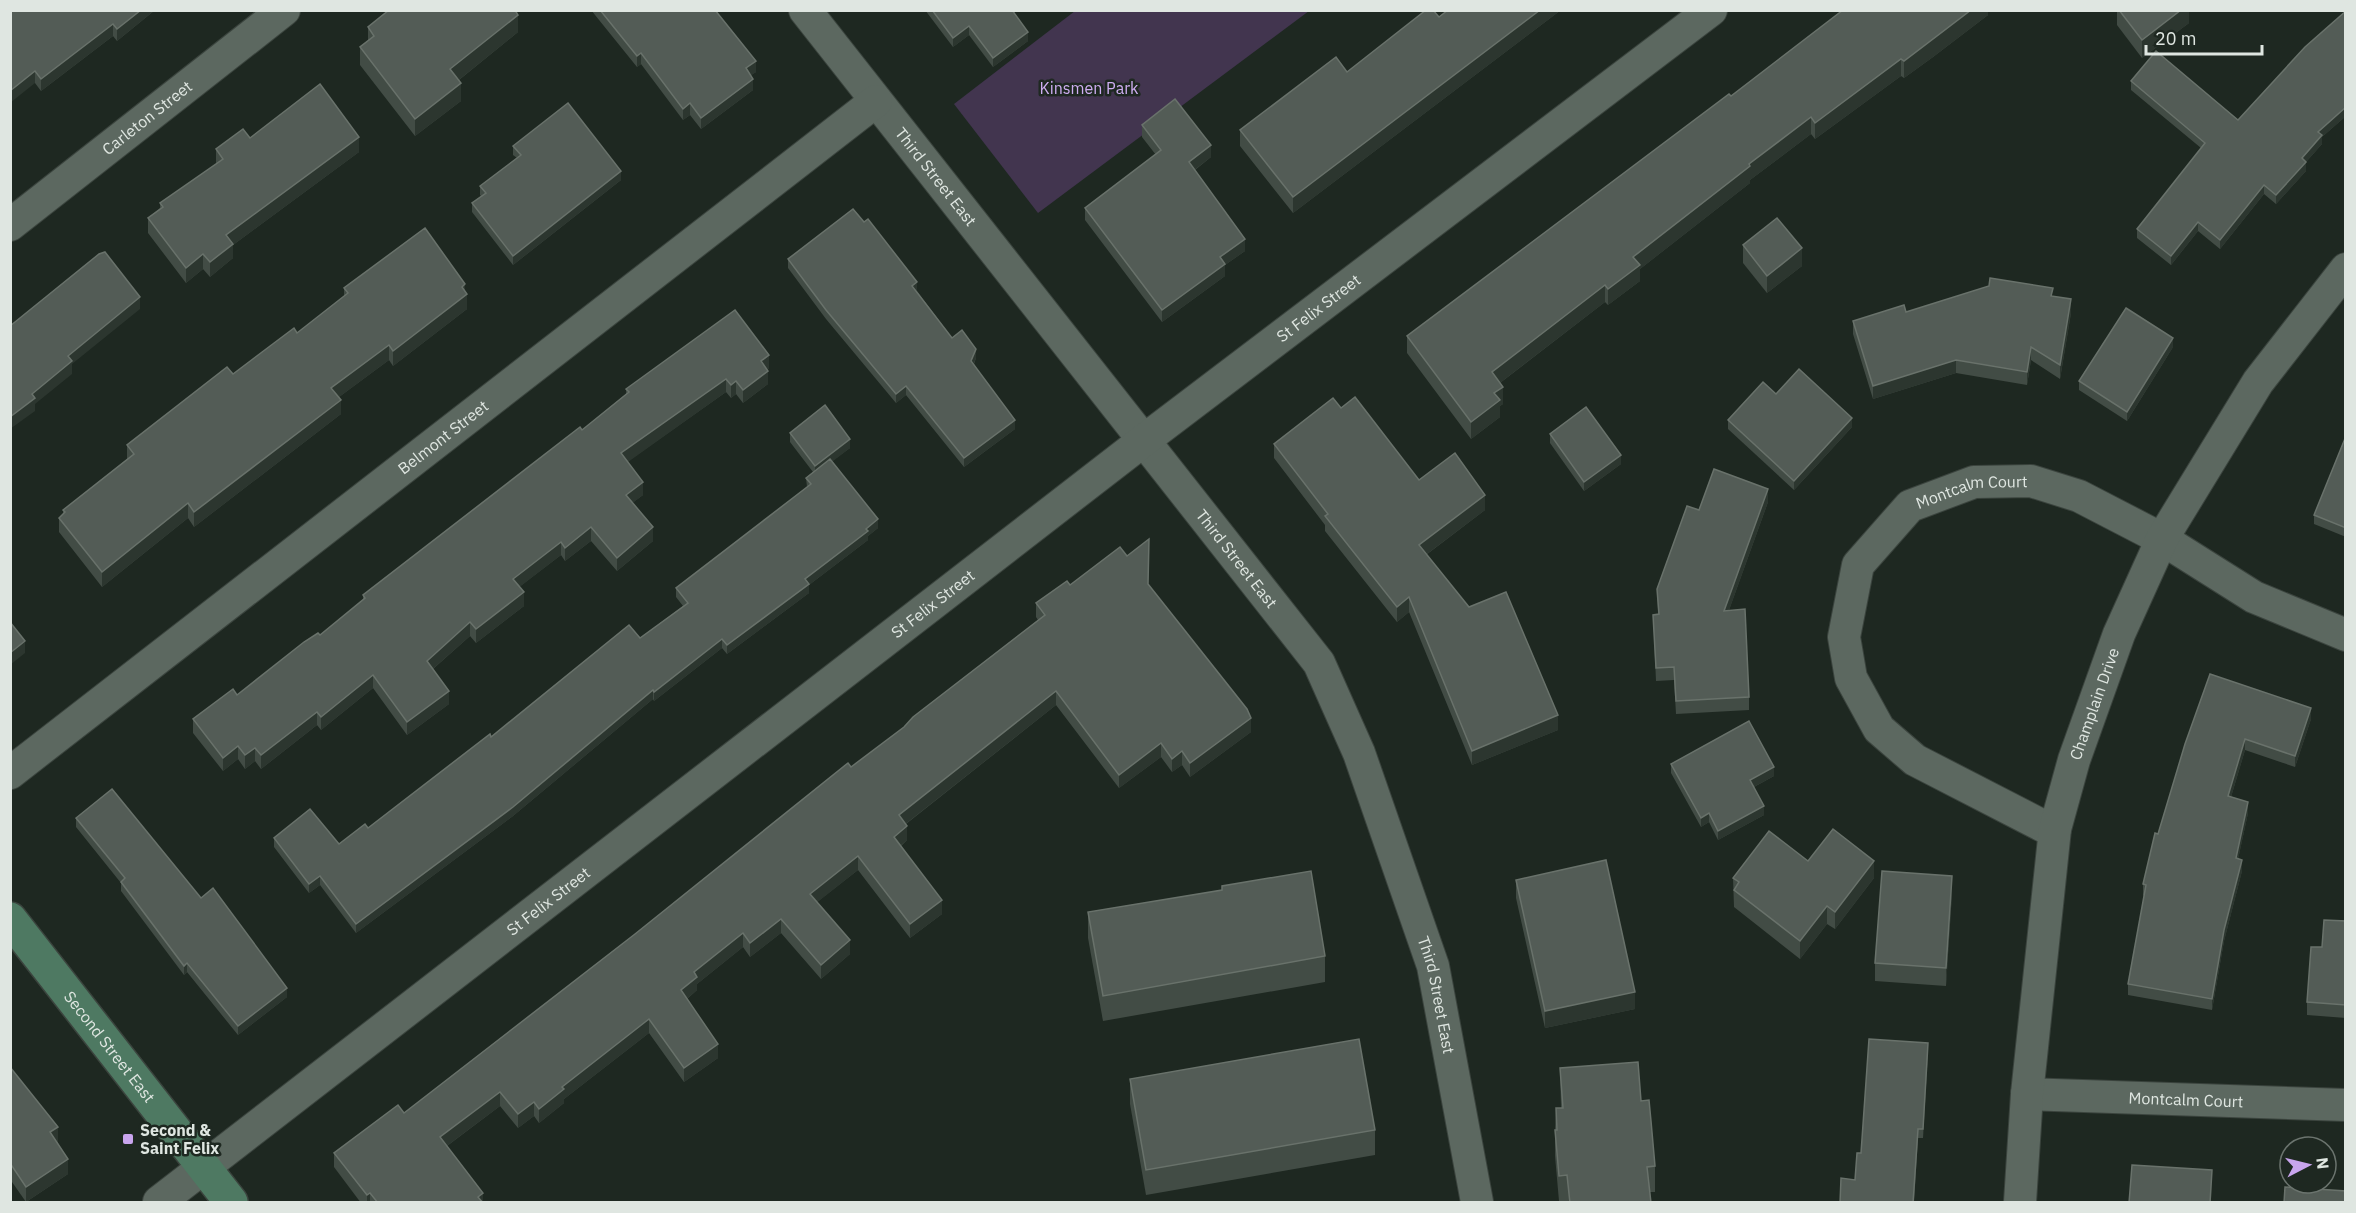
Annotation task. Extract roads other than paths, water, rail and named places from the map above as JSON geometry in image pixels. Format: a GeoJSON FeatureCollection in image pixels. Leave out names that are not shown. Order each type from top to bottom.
{"type":"FeatureCollection","features":[{"type":"Feature","properties":{"kind":"main road","name":"Second Street East"},"geometry":{"type":"LineString","coordinates":[[10,919],[231,1203]]}},
{"type":"Feature","properties":{"kind":"street","name":"Carleton Street"},"geometry":{"type":"LineString","coordinates":[[10,225],[284,10]]}},
{"type":"Feature","properties":{"kind":"street","name":"Third Street East"},"geometry":{"type":"LineString","coordinates":[[805,10],[1319,663],[1359,753],[1433,966],[1477,1203]]}},
{"type":"Feature","properties":{"kind":"street","name":"St Felix Street"},"geometry":{"type":"LineString","coordinates":[[159,1203],[1143,441],[1711,10]]}},
{"type":"Feature","properties":{"kind":"street","name":"Belmont Street"},"geometry":{"type":"LineString","coordinates":[[10,773],[876,101]]}},
{"type":"Feature","properties":{"kind":"street","name":"Champlain Drive"},"geometry":{"type":"LineString","coordinates":[[2020,1203],[2027,1094],[2055,829],[2074,760],[2119,634],[2163,539],[2258,382],[2346,270]]}},
{"type":"Feature","properties":{"kind":"street","name":"Montcalm Court"},"geometry":{"type":"LineString","coordinates":[[2055,829],[2043,826],[1915,760],[1879,729],[1851,678],[1844,637],[1858,565],[1910,506],[1974,482],[2031,481],[2079,496],[2163,539],[2254,597],[2346,635]]}},
{"type":"Feature","properties":{"kind":"street","name":"Montcalm Court"},"geometry":{"type":"LineString","coordinates":[[2027,1094],[2346,1105]]}},
{"type":"Feature","properties":{"kind":"place","name":"Second & Saint Felix"},"geometry":{"type":"Point","coordinates":[128,1139]}},
{"type":"Feature","properties":{"kind":"park label","name":"Kinsmen Park"},"geometry":{"type":"Point","coordinates":[1089,88]}}]}
